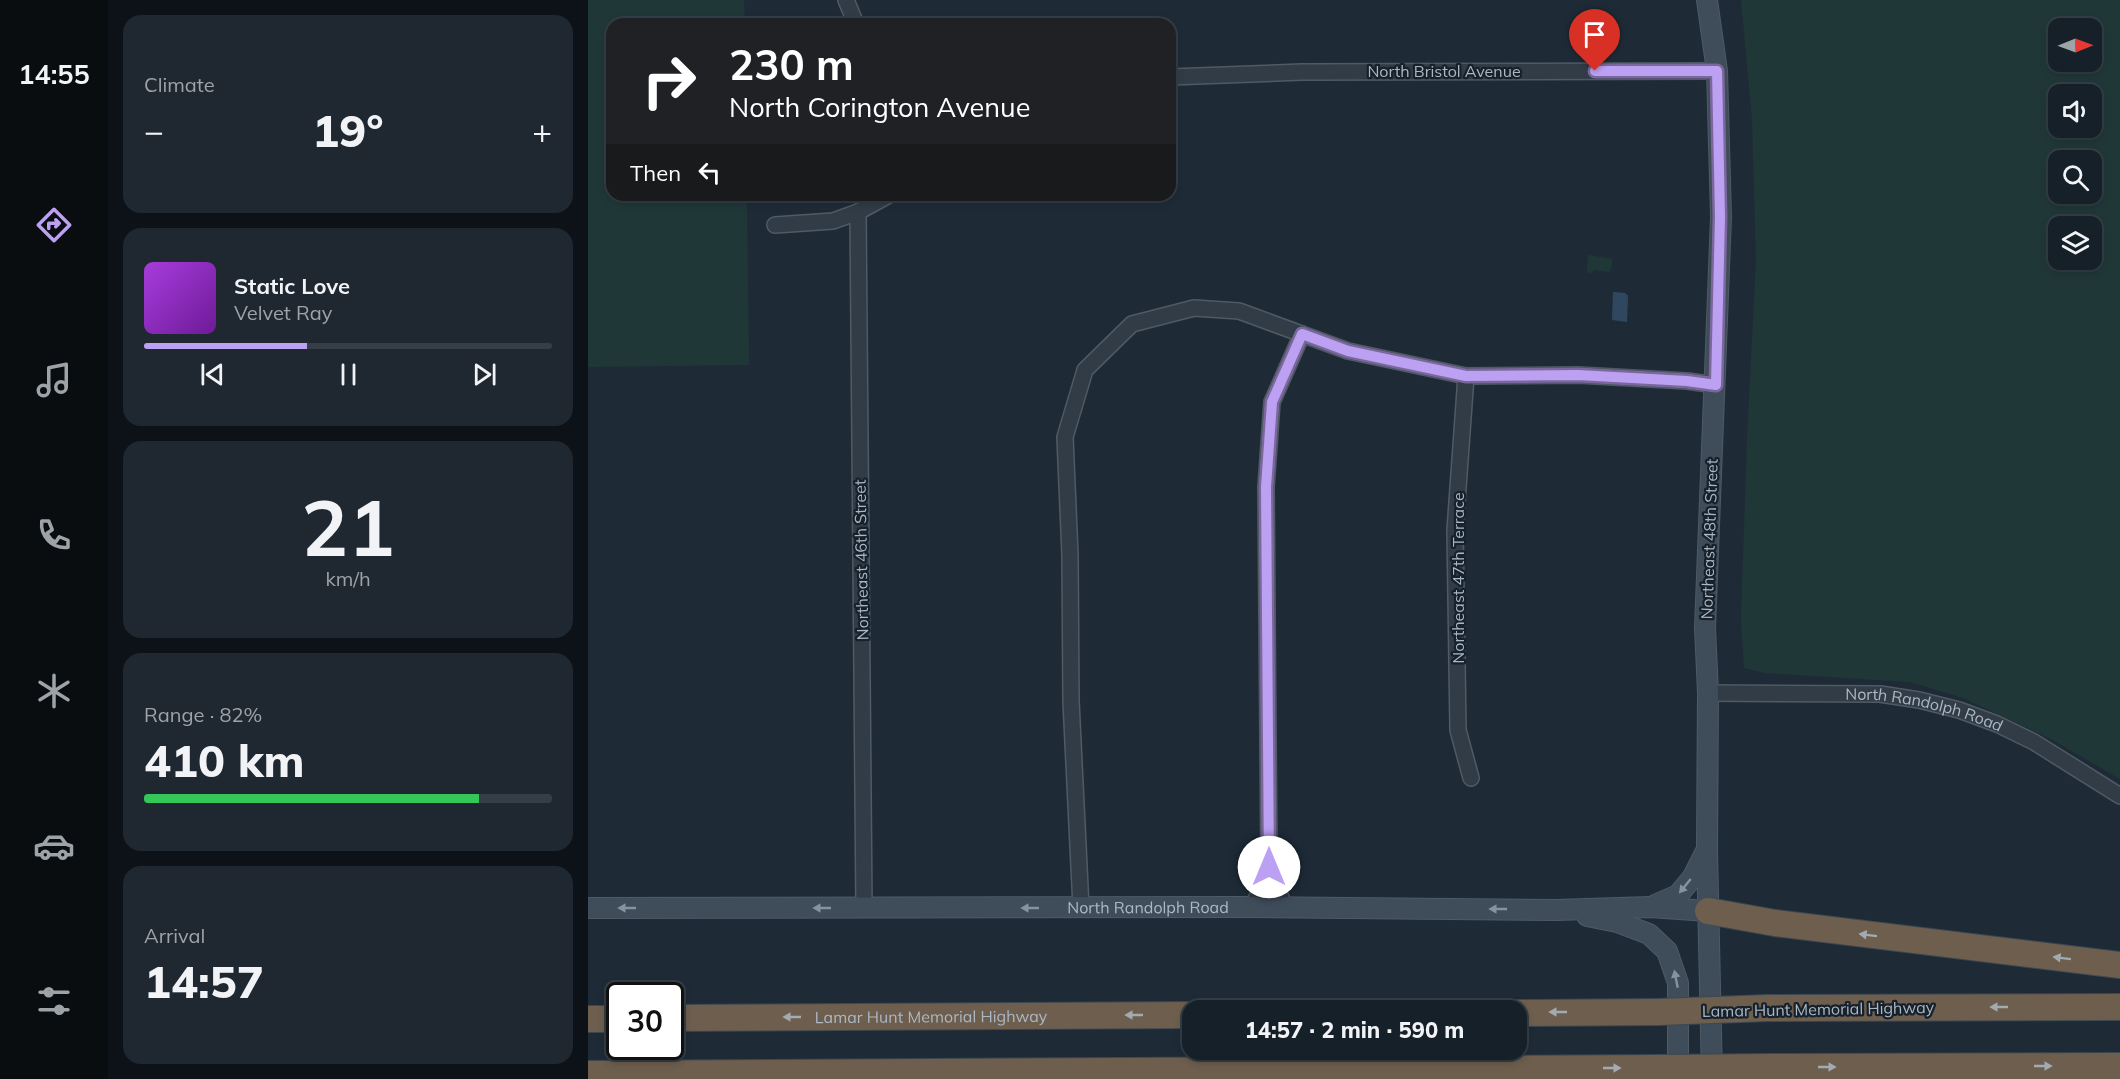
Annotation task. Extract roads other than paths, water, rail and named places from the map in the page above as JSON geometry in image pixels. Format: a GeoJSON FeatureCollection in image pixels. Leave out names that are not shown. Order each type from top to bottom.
{"type":"FeatureCollection","features":[{"type":"Feature","properties":{"kind":"highway"},"geometry":{"type":"LineString","coordinates":[[1708,910],[1775,923],[2120,964]]}},
{"type":"Feature","properties":{"kind":"highway","name":"Lamar Hunt Memorial Highway"},"geometry":{"type":"LineString","coordinates":[[1527,1013],[1768,1008],[2120,1007]]}},
{"type":"Feature","properties":{"kind":"highway","name":"Lamar Hunt Memorial Highway"},"geometry":{"type":"LineString","coordinates":[[684,1018],[1182,1015]]}},
{"type":"Feature","properties":{"kind":"highway"},"geometry":{"type":"LineString","coordinates":[[588,1019],[606,1019]]}},
{"type":"Feature","properties":{"kind":"highway"},"geometry":{"type":"LineString","coordinates":[[588,1074],[1669,1074],[1768,1067],[2120,1066]]}},
{"type":"Feature","properties":{"kind":"main road","name":"Northeast 48th Street"},"geometry":{"type":"LineString","coordinates":[[1707,0],[1717,71],[1720,217],[1716,385],[1705,628],[1708,693],[1707,850],[1712,1079]]}},
{"type":"Feature","properties":{"kind":"main road"},"geometry":{"type":"LineString","coordinates":[[1650,907],[1678,895],[1693,877],[1707,850]]}},
{"type":"Feature","properties":{"kind":"main road","name":"North Randolph Road"},"geometry":{"type":"LineString","coordinates":[[588,908],[1556,909],[1650,907],[1708,910]]}},
{"type":"Feature","properties":{"kind":"main road"},"geometry":{"type":"LineString","coordinates":[[1556,909],[1617,922],[1649,934],[1667,951],[1678,983],[1669,1074]]}},
{"type":"Feature","properties":{"kind":"street"},"geometry":{"type":"LineString","coordinates":[[846,0],[854,18]]}},
{"type":"Feature","properties":{"kind":"street","name":"North Bristol Avenue"},"geometry":{"type":"LineString","coordinates":[[1176,77],[1325,71],[1717,71]]}},
{"type":"Feature","properties":{"kind":"street"},"geometry":{"type":"LineString","coordinates":[[775,225],[834,221],[878,201]]}},
{"type":"Feature","properties":{"kind":"street","name":"Northeast 46th Street"},"geometry":{"type":"LineString","coordinates":[[858,212],[864,908]]}},
{"type":"Feature","properties":{"kind":"street"},"geometry":{"type":"LineString","coordinates":[[1081,908],[1071,701],[1070,555],[1065,437],[1084,370],[1132,324],[1194,308],[1239,311],[1348,351],[1466,376],[1578,375],[1687,381],[1716,385]]}},
{"type":"Feature","properties":{"kind":"street"},"geometry":{"type":"LineString","coordinates":[[1285,908],[1269,867],[1266,487],[1272,402],[1302,334]]}},
{"type":"Feature","properties":{"kind":"street","name":"Northeast 47th Terrace"},"geometry":{"type":"LineString","coordinates":[[1466,376],[1455,530],[1458,730],[1471,778]]}},
{"type":"Feature","properties":{"kind":"street","name":"North Randolph Road"},"geometry":{"type":"LineString","coordinates":[[1708,693],[1880,694],[1919,700],[1959,710],[1997,724],[2034,742],[2120,796]]}},
{"type":"Feature","properties":{"kind":"street"},"geometry":{"type":"LineString","coordinates":[[1253,908],[1269,867]]}},
{"type":"Feature","properties":{"kind":"water"},"geometry":{"type":"Polygon","coordinates":[[[1613,292],[1625,293],[1628,296],[1627,322],[1612,320],[1613,292]]]}}]}
